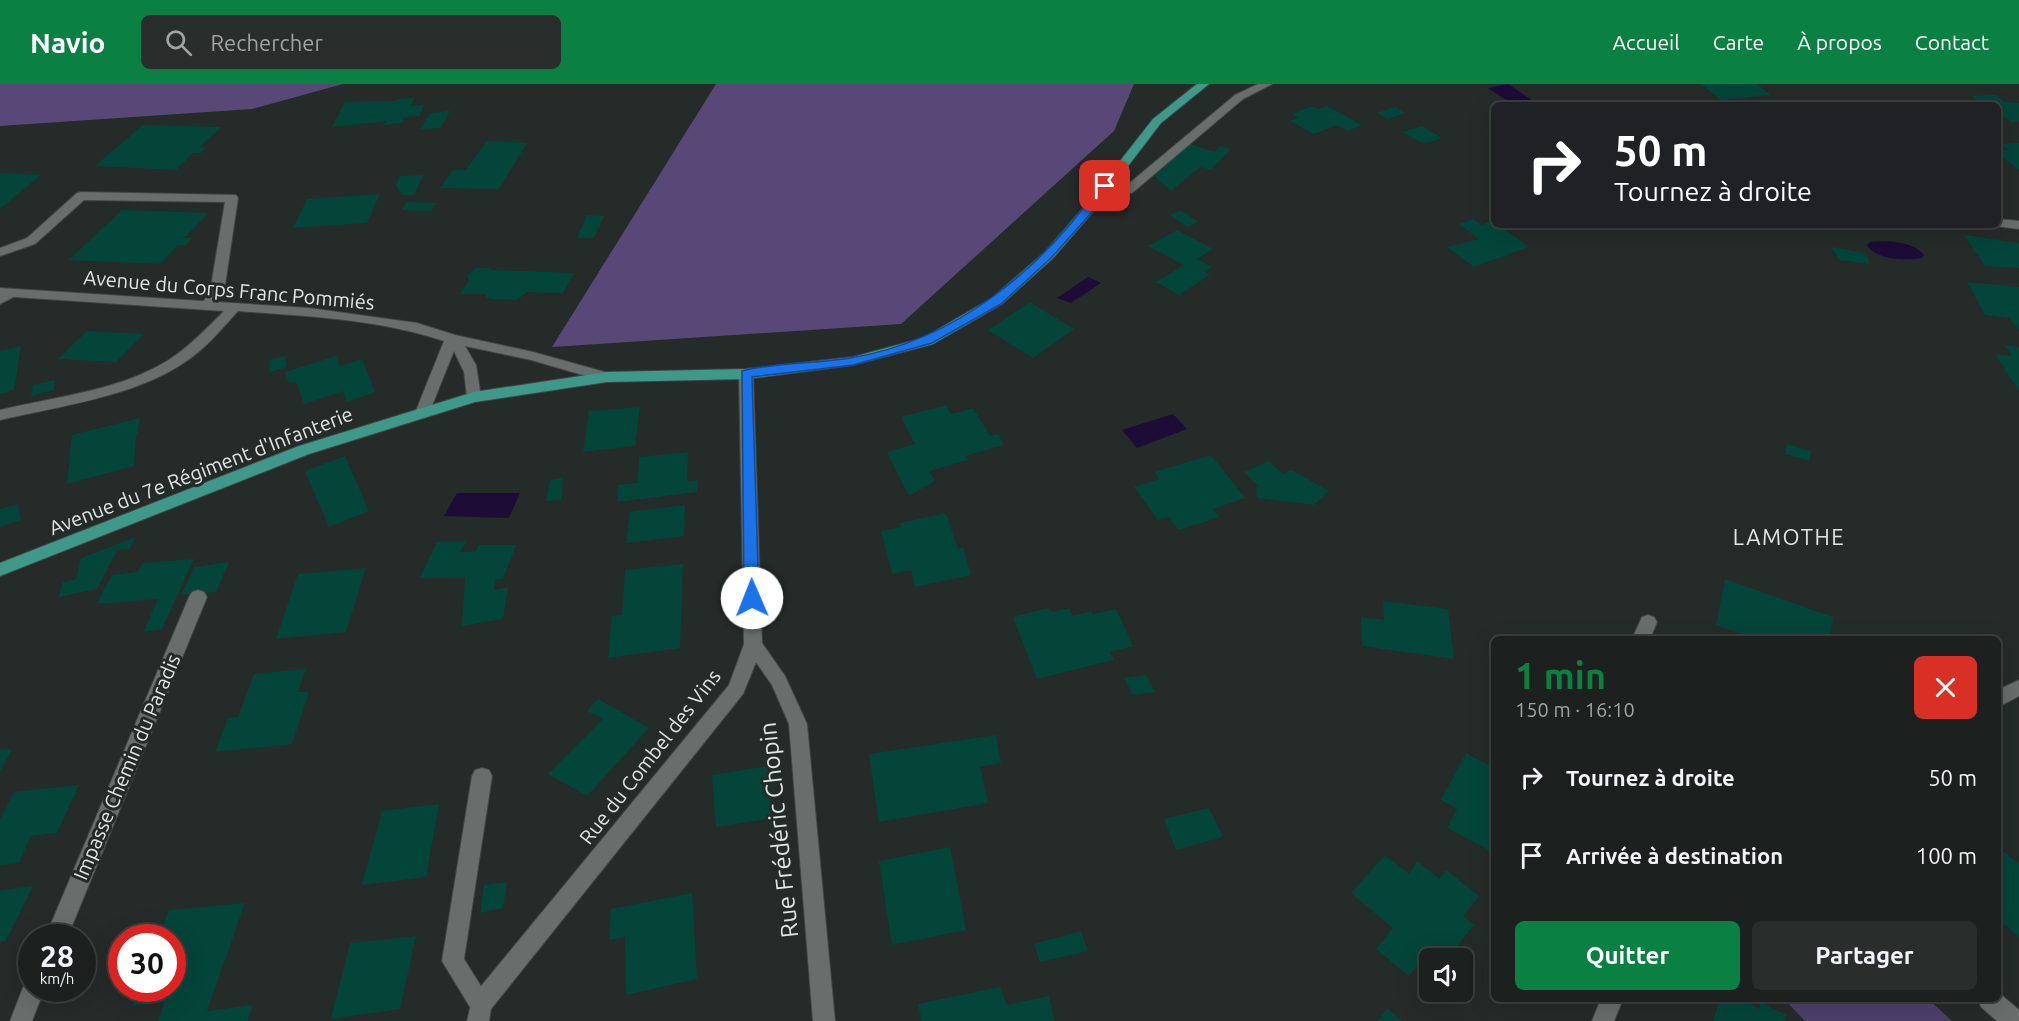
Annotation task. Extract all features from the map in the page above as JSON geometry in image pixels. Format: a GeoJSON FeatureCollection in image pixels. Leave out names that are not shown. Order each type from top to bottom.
{"type":"FeatureCollection","features":[{"type":"Feature","properties":{"kind":"main road","name":"Avenue du 7e Régiment d'Infanterie"},"geometry":{"type":"LineString","coordinates":[[0,570],[304,450],[474,397],[608,376],[746,374],[853,362],[928,341],[997,301],[1049,255],[1088,210],[1157,122],[1204,84]]}},
{"type":"Feature","properties":{"kind":"street"},"geometry":{"type":"LineString","coordinates":[[1105,186],[1128,190],[1239,97],[1267,84]]}},
{"type":"Feature","properties":{"kind":"street"},"geometry":{"type":"LineString","coordinates":[[0,252],[31,241],[81,196],[232,198],[217,292],[207,306]]}},
{"type":"Feature","properties":{"kind":"street"},"geometry":{"type":"LineString","coordinates":[[2001,224],[2019,225]]}},
{"type":"Feature","properties":{"kind":"street"},"geometry":{"type":"LineString","coordinates":[[0,300],[7,293]]}},
{"type":"Feature","properties":{"kind":"street","name":"Avenue du Corps Franc Pommiés"},"geometry":{"type":"LineString","coordinates":[[7,293],[309,312],[367,320],[417,327],[452,339],[533,356],[608,376]]}},
{"type":"Feature","properties":{"kind":"street"},"geometry":{"type":"LineString","coordinates":[[0,415],[130,382],[162,368],[180,359],[234,308]]}},
{"type":"Feature","properties":{"kind":"street"},"geometry":{"type":"LineString","coordinates":[[423,413],[452,339],[467,356],[473,374],[474,397]]}},
{"type":"Feature","properties":{"kind":"street","name":"Rue du Combel des Vins"},"geometry":{"type":"LineString","coordinates":[[479,1012],[737,690],[753,644],[746,374]]}},
{"type":"Feature","properties":{"kind":"street","name":"Impasse Chemin du Paradis"},"geometry":{"type":"LineString","coordinates":[[62,924],[198,597]]}},
{"type":"Feature","properties":{"kind":"street","name":"Rue Frédéric Chopin"},"geometry":{"type":"LineString","coordinates":[[753,644],[779,681],[798,724],[824,1021]]}},
{"type":"Feature","properties":{"kind":"street"},"geometry":{"type":"LineString","coordinates":[[2001,697],[2018,688]]}},
{"type":"Feature","properties":{"kind":"street"},"geometry":{"type":"LineString","coordinates":[[479,1012],[453,961],[482,776]]}},
{"type":"Feature","properties":{"kind":"street"},"geometry":{"type":"LineString","coordinates":[[21,1021],[28,1002]]}},
{"type":"Feature","properties":{"kind":"street"},"geometry":{"type":"LineString","coordinates":[[1603,1021],[1611,1002]]}},
{"type":"Feature","properties":{"kind":"street"},"geometry":{"type":"LineString","coordinates":[[1992,1002],[2014,1021]]}},
{"type":"Feature","properties":{"kind":"shaded area"},"geometry":{"type":"Polygon","coordinates":[[[0,84],[343,84],[252,109],[0,126],[0,84]]]}},
{"type":"Feature","properties":{"kind":"shaded area"},"geometry":{"type":"Polygon","coordinates":[[[716,84],[1134,84],[1114,131],[901,324],[552,347],[716,84]]]}},
{"type":"Feature","properties":{"kind":"shaded area"},"geometry":{"type":"Polygon","coordinates":[[[1508,84],[1535,102],[1509,102],[1488,88],[1508,84]]]}},
{"type":"Feature","properties":{"kind":"shaded area"},"geometry":{"type":"Polygon","coordinates":[[[1870,242],[1906,244],[1924,255],[1922,258],[1892,258],[1871,250],[1867,245],[1870,242]]]}},
{"type":"Feature","properties":{"kind":"shaded area"},"geometry":{"type":"Polygon","coordinates":[[[1088,277],[1101,283],[1071,303],[1057,298],[1088,277]]]}},
{"type":"Feature","properties":{"kind":"shaded area"},"geometry":{"type":"Polygon","coordinates":[[[1173,414],[1187,429],[1137,448],[1122,430],[1173,414]]]}},
{"type":"Feature","properties":{"kind":"shaded area"},"geometry":{"type":"Polygon","coordinates":[[[457,493],[520,493],[509,518],[444,516],[457,493]]]}},
{"type":"Feature","properties":{"kind":"shaded area"},"geometry":{"type":"Polygon","coordinates":[[[1787,1002],[1931,1002],[1952,1021],[1805,1021],[1787,1002]]]}},
{"type":"Feature","properties":{"kind":"building"},"geometry":{"type":"Polygon","coordinates":[[[1701,84],[1757,84],[1771,95],[1721,100],[1701,84]]]}},
{"type":"Feature","properties":{"kind":"building"},"geometry":{"type":"Polygon","coordinates":[[[1995,95],[2005,102],[2019,103],[2019,122],[2011,122],[2001,115],[2001,102],[1980,102],[1971,96],[1995,95]]]}},
{"type":"Feature","properties":{"kind":"building"},"geometry":{"type":"Polygon","coordinates":[[[415,98],[410,106],[424,105],[419,116],[404,117],[402,123],[384,125],[386,121],[332,127],[345,102],[396,101],[397,99],[415,98]]]}},
{"type":"Feature","properties":{"kind":"building"},"geometry":{"type":"Polygon","coordinates":[[[1312,106],[1318,109],[1327,106],[1362,125],[1348,131],[1336,125],[1314,134],[1290,121],[1298,118],[1292,114],[1312,106]]]}},
{"type":"Feature","properties":{"kind":"building"},"geometry":{"type":"Polygon","coordinates":[[[1395,107],[1405,113],[1388,119],[1377,113],[1395,107]]]}},
{"type":"Feature","properties":{"kind":"building"},"geometry":{"type":"Polygon","coordinates":[[[450,111],[441,128],[421,129],[430,113],[450,111]]]}},
{"type":"Feature","properties":{"kind":"building"},"geometry":{"type":"Polygon","coordinates":[[[143,125],[221,127],[200,147],[206,148],[201,153],[193,153],[176,170],[95,166],[143,125]]]}},
{"type":"Feature","properties":{"kind":"building"},"geometry":{"type":"Polygon","coordinates":[[[1422,126],[1442,138],[1423,144],[1403,132],[1422,126]]]}},
{"type":"Feature","properties":{"kind":"building"},"geometry":{"type":"Polygon","coordinates":[[[487,141],[527,143],[499,189],[440,188],[453,170],[466,170],[487,141]]]}},
{"type":"Feature","properties":{"kind":"building"},"geometry":{"type":"Polygon","coordinates":[[[2019,143],[2019,170],[2001,156],[2001,150],[2009,150],[2001,144],[2019,143]]]}},
{"type":"Feature","properties":{"kind":"building"},"geometry":{"type":"Polygon","coordinates":[[[1190,144],[1215,152],[1220,146],[1231,149],[1211,170],[1200,167],[1171,191],[1154,176],[1190,144]]]}},
{"type":"Feature","properties":{"kind":"building"},"geometry":{"type":"Polygon","coordinates":[[[0,173],[41,175],[0,209],[0,173]]]}},
{"type":"Feature","properties":{"kind":"building"},"geometry":{"type":"Polygon","coordinates":[[[423,175],[414,195],[402,195],[396,185],[400,176],[423,175]]]}},
{"type":"Feature","properties":{"kind":"building"},"geometry":{"type":"Polygon","coordinates":[[[380,194],[367,223],[293,228],[307,199],[380,194]]]}},
{"type":"Feature","properties":{"kind":"building"},"geometry":{"type":"Polygon","coordinates":[[[407,202],[436,203],[431,211],[401,210],[407,202]]]}},
{"type":"Feature","properties":{"kind":"building"},"geometry":{"type":"Polygon","coordinates":[[[122,210],[209,213],[184,238],[192,238],[186,245],[178,245],[160,264],[69,260],[122,210]]]}},
{"type":"Feature","properties":{"kind":"building"},"geometry":{"type":"Polygon","coordinates":[[[1181,210],[1198,222],[1187,227],[1170,215],[1181,210]]]}},
{"type":"Feature","properties":{"kind":"building"},"geometry":{"type":"Polygon","coordinates":[[[587,215],[604,216],[594,238],[577,238],[587,215]]]}},
{"type":"Feature","properties":{"kind":"building"},"geometry":{"type":"Polygon","coordinates":[[[1473,219],[1481,225],[1491,221],[1491,228],[1502,228],[1529,247],[1474,267],[1447,247],[1479,239],[1459,224],[1473,219]]]}},
{"type":"Feature","properties":{"kind":"building"},"geometry":{"type":"Polygon","coordinates":[[[1177,230],[1213,249],[1197,259],[1212,267],[1204,272],[1210,275],[1179,295],[1156,282],[1184,265],[1148,246],[1177,230]]]}},
{"type":"Feature","properties":{"kind":"building"},"geometry":{"type":"Polygon","coordinates":[[[1964,235],[2019,243],[2019,268],[1985,266],[1964,235]]]}},
{"type":"Feature","properties":{"kind":"building"},"geometry":{"type":"Polygon","coordinates":[[[1831,247],[1866,253],[1870,264],[1840,260],[1831,247]]]}},
{"type":"Feature","properties":{"kind":"building"},"geometry":{"type":"Polygon","coordinates":[[[476,268],[574,273],[563,293],[527,292],[517,300],[491,299],[486,297],[486,294],[460,294],[469,281],[467,275],[476,268]]]}},
{"type":"Feature","properties":{"kind":"building"},"geometry":{"type":"Polygon","coordinates":[[[1967,282],[2019,287],[2019,330],[2010,318],[1985,315],[1967,282]]]}},
{"type":"Feature","properties":{"kind":"building"},"geometry":{"type":"Polygon","coordinates":[[[1030,302],[1074,329],[1033,358],[988,330],[1030,302]]]}},
{"type":"Feature","properties":{"kind":"building"},"geometry":{"type":"Polygon","coordinates":[[[87,331],[144,334],[116,362],[58,359],[87,331]]]}},
{"type":"Feature","properties":{"kind":"building"},"geometry":{"type":"Polygon","coordinates":[[[2005,345],[2019,347],[2019,391],[1995,354],[2012,356],[2005,345]]]}},
{"type":"Feature","properties":{"kind":"building"},"geometry":{"type":"Polygon","coordinates":[[[21,346],[14,390],[0,394],[0,351],[21,346]]]}},
{"type":"Feature","properties":{"kind":"building"},"geometry":{"type":"Polygon","coordinates":[[[285,356],[287,367],[270,372],[269,360],[285,356]]]}},
{"type":"Feature","properties":{"kind":"building"},"geometry":{"type":"Polygon","coordinates":[[[336,356],[340,366],[362,359],[375,392],[347,402],[343,391],[304,404],[296,382],[289,383],[285,372],[336,356]]]}},
{"type":"Feature","properties":{"kind":"building"},"geometry":{"type":"Polygon","coordinates":[[[55,380],[54,390],[31,396],[33,385],[55,380]]]}},
{"type":"Feature","properties":{"kind":"building"},"geometry":{"type":"Polygon","coordinates":[[[946,405],[951,414],[973,408],[990,436],[998,434],[1004,445],[965,456],[968,460],[929,471],[935,481],[909,496],[887,452],[915,444],[901,417],[946,405]]]}},
{"type":"Feature","properties":{"kind":"building"},"geometry":{"type":"Polygon","coordinates":[[[640,407],[635,446],[583,452],[589,411],[640,407]]]}},
{"type":"Feature","properties":{"kind":"building"},"geometry":{"type":"Polygon","coordinates":[[[140,418],[134,466],[67,484],[72,435],[140,418]]]}},
{"type":"Feature","properties":{"kind":"building"},"geometry":{"type":"Polygon","coordinates":[[[1787,444],[1811,451],[1809,461],[1785,454],[1787,444]]]}},
{"type":"Feature","properties":{"kind":"building"},"geometry":{"type":"Polygon","coordinates":[[[688,452],[687,481],[698,480],[697,492],[617,502],[618,485],[638,483],[639,457],[688,452]]]}},
{"type":"Feature","properties":{"kind":"building"},"geometry":{"type":"Polygon","coordinates":[[[1211,455],[1245,498],[1213,509],[1220,517],[1179,530],[1169,517],[1158,520],[1134,487],[1159,479],[1154,472],[1211,455]]]}},
{"type":"Feature","properties":{"kind":"building"},"geometry":{"type":"Polygon","coordinates":[[[345,456],[369,511],[329,527],[305,471],[345,456]]]}},
{"type":"Feature","properties":{"kind":"building"},"geometry":{"type":"Polygon","coordinates":[[[1269,461],[1283,474],[1291,470],[1329,491],[1314,505],[1257,498],[1256,487],[1258,486],[1244,472],[1269,461]]]}},
{"type":"Feature","properties":{"kind":"building"},"geometry":{"type":"Polygon","coordinates":[[[563,478],[561,500],[546,501],[550,480],[563,478]]]}},
{"type":"Feature","properties":{"kind":"building"},"geometry":{"type":"Polygon","coordinates":[[[18,504],[21,520],[0,527],[0,509],[18,504]]]}},
{"type":"Feature","properties":{"kind":"building"},"geometry":{"type":"Polygon","coordinates":[[[685,505],[684,536],[626,543],[630,512],[685,505]]]}},
{"type":"Feature","properties":{"kind":"building"},"geometry":{"type":"Polygon","coordinates":[[[946,513],[958,549],[963,547],[971,575],[915,587],[911,570],[892,574],[881,531],[901,527],[900,523],[946,513]]]}},
{"type":"Feature","properties":{"kind":"building"},"geometry":{"type":"Polygon","coordinates":[[[136,537],[129,549],[117,550],[97,589],[59,597],[62,583],[76,579],[81,558],[136,537]]]}},
{"type":"Feature","properties":{"kind":"building"},"geometry":{"type":"Polygon","coordinates":[[[437,542],[466,542],[460,552],[476,552],[478,545],[516,545],[503,579],[496,579],[494,590],[508,587],[503,619],[462,626],[465,578],[420,578],[437,542]]]}},
{"type":"Feature","properties":{"kind":"building"},"geometry":{"type":"Polygon","coordinates":[[[194,559],[162,629],[143,632],[158,599],[96,604],[112,575],[137,572],[143,563],[194,559]]]}},
{"type":"Feature","properties":{"kind":"building"},"geometry":{"type":"Polygon","coordinates":[[[229,562],[216,592],[181,595],[194,567],[229,562]]]}},
{"type":"Feature","properties":{"kind":"building"},"geometry":{"type":"Polygon","coordinates":[[[683,564],[680,648],[608,658],[612,616],[622,615],[625,570],[683,564]]]}},
{"type":"Feature","properties":{"kind":"building"},"geometry":{"type":"Polygon","coordinates":[[[366,568],[346,632],[276,639],[298,574],[366,568]]]}},
{"type":"Feature","properties":{"kind":"building"},"geometry":{"type":"Polygon","coordinates":[[[1725,579],[1833,617],[1830,636],[1747,636],[1716,625],[1725,579]]]}},
{"type":"Feature","properties":{"kind":"building"},"geometry":{"type":"Polygon","coordinates":[[[1383,601],[1448,609],[1454,659],[1362,646],[1361,617],[1384,620],[1383,601]]]}},
{"type":"Feature","properties":{"kind":"building"},"geometry":{"type":"Polygon","coordinates":[[[1049,608],[1051,612],[1069,608],[1073,616],[1092,611],[1093,614],[1116,609],[1133,646],[1110,652],[1114,660],[1037,679],[1013,617],[1049,608]]]}},
{"type":"Feature","properties":{"kind":"building"},"geometry":{"type":"Polygon","coordinates":[[[306,669],[298,692],[309,692],[292,744],[215,752],[228,718],[238,717],[254,674],[306,669]]]}},
{"type":"Feature","properties":{"kind":"building"},"geometry":{"type":"Polygon","coordinates":[[[1146,675],[1155,692],[1133,695],[1124,678],[1146,675]]]}},
{"type":"Feature","properties":{"kind":"building"},"geometry":{"type":"Polygon","coordinates":[[[598,699],[649,728],[587,796],[548,774],[603,719],[587,711],[598,699]]]}},
{"type":"Feature","properties":{"kind":"building"},"geometry":{"type":"Polygon","coordinates":[[[996,735],[1001,763],[980,767],[988,803],[879,822],[869,754],[996,735]]]}},
{"type":"Feature","properties":{"kind":"building"},"geometry":{"type":"Polygon","coordinates":[[[12,749],[0,772],[0,750],[12,749]]]}},
{"type":"Feature","properties":{"kind":"building"},"geometry":{"type":"Polygon","coordinates":[[[1466,753],[1491,766],[1491,851],[1447,828],[1457,809],[1441,800],[1466,753]]]}},
{"type":"Feature","properties":{"kind":"building"},"geometry":{"type":"Polygon","coordinates":[[[769,766],[772,818],[716,827],[712,775],[769,766]]]}},
{"type":"Feature","properties":{"kind":"building"},"geometry":{"type":"Polygon","coordinates":[[[79,785],[57,833],[31,836],[19,863],[0,865],[0,819],[14,792],[79,785]]]}},
{"type":"Feature","properties":{"kind":"building"},"geometry":{"type":"Polygon","coordinates":[[[439,804],[426,877],[362,885],[382,811],[439,804]]]}},
{"type":"Feature","properties":{"kind":"building"},"geometry":{"type":"Polygon","coordinates":[[[1209,808],[1223,837],[1176,850],[1164,819],[1209,808]]]}},
{"type":"Feature","properties":{"kind":"building"},"geometry":{"type":"Polygon","coordinates":[[[950,847],[966,930],[892,945],[879,861],[950,847]]]}},
{"type":"Feature","properties":{"kind":"building"},"geometry":{"type":"Polygon","coordinates":[[[2001,849],[2019,864],[2019,937],[2001,922],[2001,849]]]}},
{"type":"Feature","properties":{"kind":"building"},"geometry":{"type":"Polygon","coordinates":[[[1385,855],[1409,874],[1417,861],[1439,879],[1446,870],[1479,896],[1463,916],[1474,925],[1456,948],[1419,948],[1419,964],[1409,976],[1376,949],[1393,928],[1351,893],[1385,855]]]}},
{"type":"Feature","properties":{"kind":"building"},"geometry":{"type":"Polygon","coordinates":[[[507,882],[503,908],[480,913],[484,885],[507,882]]]}},
{"type":"Feature","properties":{"kind":"building"},"geometry":{"type":"Polygon","coordinates":[[[33,886],[6,941],[0,942],[0,890],[33,886]]]}},
{"type":"Feature","properties":{"kind":"building"},"geometry":{"type":"Polygon","coordinates":[[[692,893],[697,979],[626,995],[625,937],[609,940],[611,909],[692,893]]]}},
{"type":"Feature","properties":{"kind":"building"},"geometry":{"type":"Polygon","coordinates":[[[245,903],[207,1011],[253,1005],[247,1021],[158,1021],[164,1002],[186,1002],[186,924],[164,924],[169,910],[245,903]]]}},
{"type":"Feature","properties":{"kind":"building"},"geometry":{"type":"Polygon","coordinates":[[[1081,931],[1088,951],[1040,962],[1034,944],[1081,931]]]}},
{"type":"Feature","properties":{"kind":"building"},"geometry":{"type":"Polygon","coordinates":[[[416,936],[400,1009],[331,1019],[350,943],[416,936]]]}},
{"type":"Feature","properties":{"kind":"building"},"geometry":{"type":"Polygon","coordinates":[[[1000,987],[1007,1005],[1049,996],[1055,1021],[922,1021],[918,1004],[1000,987]]]}},
{"type":"Feature","properties":{"kind":"building"},"geometry":{"type":"Polygon","coordinates":[[[134,1002],[164,1002],[132,1006],[134,1002]]]}},
{"type":"Feature","properties":{"kind":"building"},"geometry":{"type":"Polygon","coordinates":[[[1719,1002],[1746,1002],[1759,1009],[1761,1002],[1786,1015],[1784,1021],[1713,1021],[1719,1002]]]}},
{"type":"Feature","properties":{"kind":"building"},"geometry":{"type":"Polygon","coordinates":[[[1387,1008],[1402,1021],[1378,1021],[1387,1008]]]}},
{"type":"Feature","properties":{"kind":"district","name":"LAMOTHE"},"geometry":{"type":"Point","coordinates":[1789,537]}},
{"type":"Feature","properties":{"kind":"route"},"geometry":{"type":"LineString","coordinates":[[752,598],[746,374],[853,362],[928,341],[997,301],[1049,255],[1088,210],[1105,186]]}}]}
